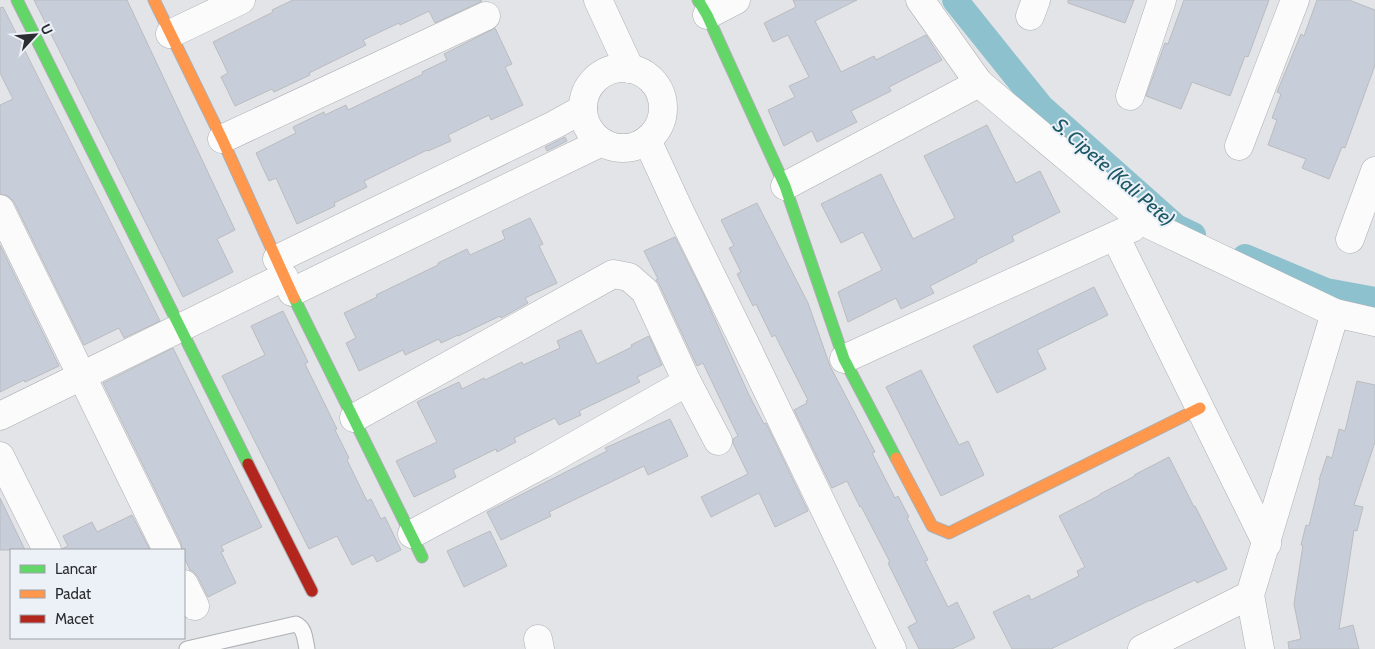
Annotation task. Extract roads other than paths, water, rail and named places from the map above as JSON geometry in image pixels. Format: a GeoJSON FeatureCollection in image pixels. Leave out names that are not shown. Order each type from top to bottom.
{"type":"FeatureCollection","features":[{"type":"Feature","properties":{"kind":"street"},"geometry":{"type":"LineString","coordinates":[[17,0],[312,591]]}},
{"type":"Feature","properties":{"kind":"street"},"geometry":{"type":"LineString","coordinates":[[154,0],[222,139],[284,276],[417,546],[541,465],[687,382]]}},
{"type":"Feature","properties":{"kind":"street"},"geometry":{"type":"LineString","coordinates":[[170,34],[241,0]]}},
{"type":"Feature","properties":{"kind":"street"},"geometry":{"type":"LineString","coordinates":[[598,0],[630,69]]}},
{"type":"Feature","properties":{"kind":"street"},"geometry":{"type":"LineString","coordinates":[[736,0],[702,8],[785,186],[844,359],[932,526],[949,532],[963,527],[1200,408]]}},
{"type":"Feature","properties":{"kind":"street"},"geometry":{"type":"LineString","coordinates":[[920,0],[979,83],[1144,222],[1335,313],[1375,322]]}},
{"type":"Feature","properties":{"kind":"street"},"geometry":{"type":"LineString","coordinates":[[1130,96],[1162,0]]}},
{"type":"Feature","properties":{"kind":"street"},"geometry":{"type":"LineString","coordinates":[[1239,146],[1295,0]]}},
{"type":"Feature","properties":{"kind":"street"},"geometry":{"type":"LineString","coordinates":[[222,139],[486,16]]}},
{"type":"Feature","properties":{"kind":"street"},"geometry":{"type":"LineString","coordinates":[[630,69],[650,79],[657,88],[662,110],[660,122],[655,132],[637,146],[625,148],[613,147],[602,142],[592,134],[585,122],[583,109],[586,92],[596,78],[612,70],[630,69]]}},
{"type":"Feature","properties":{"kind":"street"},"geometry":{"type":"LineString","coordinates":[[785,186],[979,83]]}},
{"type":"Feature","properties":{"kind":"street"},"geometry":{"type":"LineString","coordinates":[[0,416],[284,276],[583,109]]}},
{"type":"Feature","properties":{"kind":"street"},"geometry":{"type":"LineString","coordinates":[[647,140],[892,649]]}},
{"type":"Feature","properties":{"kind":"street"},"geometry":{"type":"LineString","coordinates":[[284,276],[602,142]]}},
{"type":"Feature","properties":{"kind":"street"},"geometry":{"type":"LineString","coordinates":[[1350,239],[1375,171]]}},
{"type":"Feature","properties":{"kind":"street"},"geometry":{"type":"LineString","coordinates":[[0,209],[167,549]]}},
{"type":"Feature","properties":{"kind":"street"},"geometry":{"type":"LineString","coordinates":[[844,359],[1144,222]]}},
{"type":"Feature","properties":{"kind":"street"},"geometry":{"type":"LineString","coordinates":[[1115,236],[1267,544]]}},
{"type":"Feature","properties":{"kind":"street"},"geometry":{"type":"LineString","coordinates":[[354,418],[614,274],[629,277],[645,291],[687,382],[718,441]]}},
{"type":"Feature","properties":{"kind":"street"},"geometry":{"type":"LineString","coordinates":[[1260,649],[1250,595],[1267,544],[1335,313]]}},
{"type":"Feature","properties":{"kind":"street"},"geometry":{"type":"LineString","coordinates":[[0,456],[46,549]]}},
{"type":"Feature","properties":{"kind":"street"},"geometry":{"type":"LineString","coordinates":[[1142,649],[1250,595]]}},
{"type":"Feature","properties":{"kind":"lane"},"geometry":{"type":"LineString","coordinates":[[187,649],[296,624],[300,626],[303,632],[307,649]]}},
{"type":"Feature","properties":{"kind":"waterway","name":"S. Cipete (Kali Pete)"},"geometry":{"type":"LineString","coordinates":[[955,0],[1041,107],[1176,227],[1193,235]]}},
{"type":"Feature","properties":{"kind":"waterway","name":"S. Cipete (Kali Pete)"},"geometry":{"type":"LineString","coordinates":[[1245,257],[1326,291],[1375,300]]}}]}
